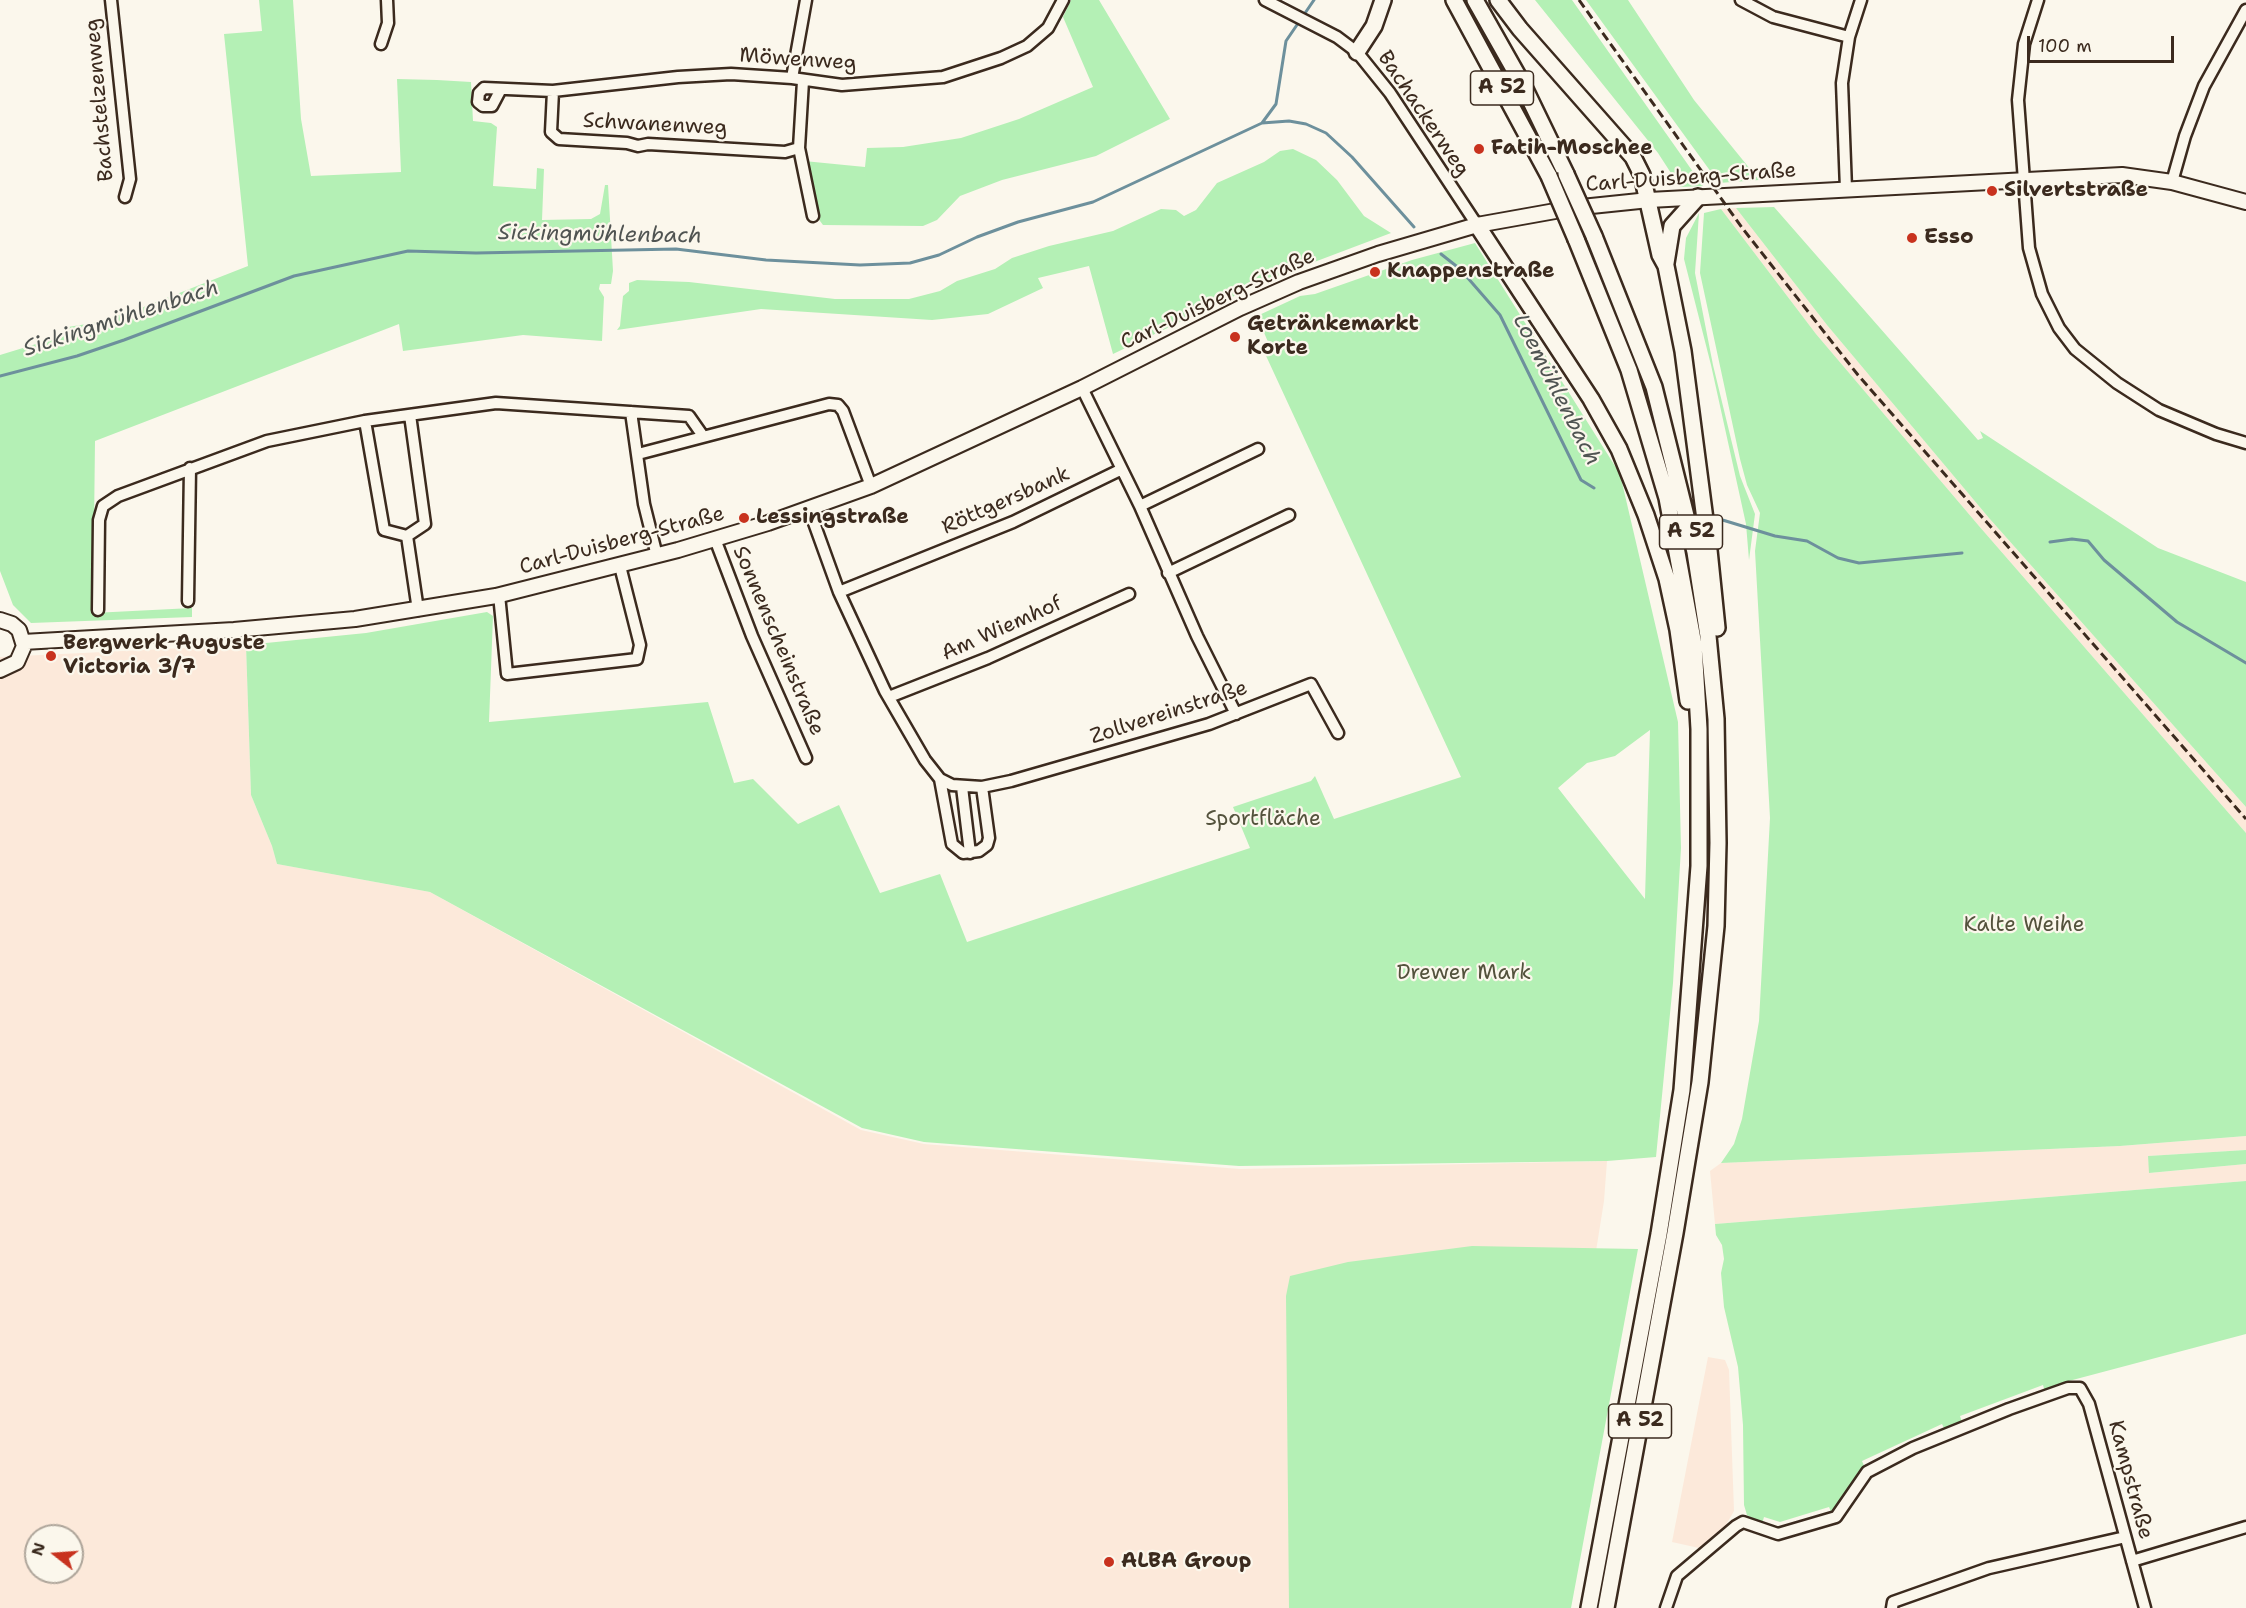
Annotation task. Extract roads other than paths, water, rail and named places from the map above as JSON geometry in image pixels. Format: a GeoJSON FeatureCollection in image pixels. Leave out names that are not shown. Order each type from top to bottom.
{"type":"FeatureCollection","features":[{"type":"Feature","properties":{"kind":"highway"},"geometry":{"type":"LineString","coordinates":[[1357,52],[1374,26],[1383,0]]}},
{"type":"Feature","properties":{"kind":"highway","name":"A 52"},"geometry":{"type":"LineString","coordinates":[[1454,0],[1549,176],[1629,370],[1667,498],[1694,645],[1699,729],[1699,866],[1692,983],[1682,1090],[1659,1234],[1589,1608]]}},
{"type":"Feature","properties":{"kind":"highway","name":"A 52"},"geometry":{"type":"LineString","coordinates":[[1475,0],[1523,85],[1566,174],[1594,236],[1654,387],[1695,552],[1708,636],[1716,719],[1718,843],[1716,926],[1710,998],[1687,1165],[1606,1608]]}},
{"type":"Feature","properties":{"kind":"highway"},"geometry":{"type":"LineString","coordinates":[[1498,0],[1520,29],[1633,157],[1642,175],[1660,255],[1666,266],[1688,386],[1709,550],[1725,719],[1727,806],[1718,843]]}},
{"type":"Feature","properties":{"kind":"highway"},"geometry":{"type":"LineString","coordinates":[[1666,266],[1672,226],[1698,197]]}},
{"type":"Feature","properties":{"kind":"highway"},"geometry":{"type":"LineString","coordinates":[[1477,225],[1579,380],[1619,449],[1646,515],[1667,579],[1678,630],[1689,708],[1699,729]]}},
{"type":"Feature","properties":{"kind":"main road","name":"Carl-Duisberg-Straße"},"geometry":{"type":"LineString","coordinates":[[23,642],[234,630],[355,619],[418,610],[499,595],[715,540],[872,486],[1082,388],[1241,308],[1299,282],[1378,254],[1477,225],[1572,208],[1648,200],[2024,178],[2122,175],[2172,182],[2246,202]]}},
{"type":"Feature","properties":{"kind":"main road"},"geometry":{"type":"LineString","coordinates":[[0,620],[16,627],[23,642],[22,655],[17,662],[0,670]]}},
{"type":"Feature","properties":{"kind":"street","name":"Bachstelzenweg"},"geometry":{"type":"LineString","coordinates":[[111,0],[130,179],[125,197]]}},
{"type":"Feature","properties":{"kind":"street"},"geometry":{"type":"LineString","coordinates":[[381,44],[388,23],[387,0]]}},
{"type":"Feature","properties":{"kind":"street"},"geometry":{"type":"LineString","coordinates":[[792,78],[806,0]]}},
{"type":"Feature","properties":{"kind":"street","name":"Möwenweg"},"geometry":{"type":"LineString","coordinates":[[501,90],[553,91],[710,75],[792,78],[842,86],[943,77],[1001,58],[1027,46],[1048,28],[1063,0]]}},
{"type":"Feature","properties":{"kind":"street","name":"Bachackerweg"},"geometry":{"type":"LineString","coordinates":[[1264,0],[1337,37],[1357,52],[1380,79],[1477,225]]}},
{"type":"Feature","properties":{"kind":"street"},"geometry":{"type":"LineString","coordinates":[[1741,0],[1773,17],[1849,37]]}},
{"type":"Feature","properties":{"kind":"street"},"geometry":{"type":"LineString","coordinates":[[1846,189],[1842,83],[1849,37],[1861,0]]}},
{"type":"Feature","properties":{"kind":"street"},"geometry":{"type":"LineString","coordinates":[[2038,0],[2024,44],[2018,100],[2029,248],[2042,294],[2059,328],[2075,349],[2117,383],[2159,410],[2216,434],[2246,443]]}},
{"type":"Feature","properties":{"kind":"street"},"geometry":{"type":"LineString","coordinates":[[2172,182],[2204,86],[2246,9]]}},
{"type":"Feature","properties":{"kind":"street"},"geometry":{"type":"LineString","coordinates":[[803,81],[799,148],[813,216]]}},
{"type":"Feature","properties":{"kind":"street","name":"Schwanenweg"},"geometry":{"type":"LineString","coordinates":[[553,91],[551,132],[559,139],[627,142],[638,146],[648,144],[785,153],[799,148]]}},
{"type":"Feature","properties":{"kind":"street"},"geometry":{"type":"LineString","coordinates":[[1082,388],[1120,470],[1140,506],[1168,573],[1236,714]]}},
{"type":"Feature","properties":{"kind":"street"},"geometry":{"type":"LineString","coordinates":[[98,610],[99,520],[103,506],[118,496],[267,441],[365,421],[496,403],[690,416],[703,436]]}},
{"type":"Feature","properties":{"kind":"street"},"geometry":{"type":"LineString","coordinates":[[638,454],[829,404],[838,405],[843,411],[872,486]]}},
{"type":"Feature","properties":{"kind":"street"},"geometry":{"type":"LineString","coordinates":[[631,412],[644,504],[657,556]]}},
{"type":"Feature","properties":{"kind":"street"},"geometry":{"type":"LineString","coordinates":[[365,421],[384,531],[407,536],[425,524],[410,415]]}},
{"type":"Feature","properties":{"kind":"street"},"geometry":{"type":"LineString","coordinates":[[1140,506],[1258,449]]}},
{"type":"Feature","properties":{"kind":"street"},"geometry":{"type":"LineString","coordinates":[[188,601],[190,468]]}},
{"type":"Feature","properties":{"kind":"street","name":"Röttgersbank"},"geometry":{"type":"LineString","coordinates":[[839,592],[1028,516],[1120,470]]}},
{"type":"Feature","properties":{"kind":"street"},"geometry":{"type":"LineString","coordinates":[[809,509],[839,592],[889,698],[925,760],[940,779],[952,844],[963,853],[983,849],[989,838],[982,787]]}},
{"type":"Feature","properties":{"kind":"street"},"geometry":{"type":"LineString","coordinates":[[1168,573],[1289,515]]}},
{"type":"Feature","properties":{"kind":"street"},"geometry":{"type":"LineString","coordinates":[[407,536],[418,610]]}},
{"type":"Feature","properties":{"kind":"street","name":"Sonnenscheinstraße"},"geometry":{"type":"LineString","coordinates":[[715,540],[752,636],[806,758]]}},
{"type":"Feature","properties":{"kind":"street"},"geometry":{"type":"LineString","coordinates":[[499,595],[507,674],[637,659],[640,645],[620,566]]}},
{"type":"Feature","properties":{"kind":"street","name":"Am Wiemhof"},"geometry":{"type":"LineString","coordinates":[[889,698],[987,658],[1129,594]]}},
{"type":"Feature","properties":{"kind":"street","name":"Zollvereinstraße"},"geometry":{"type":"LineString","coordinates":[[940,779],[962,787],[982,787],[1011,781],[1236,714],[1311,684],[1338,732]]}},
{"type":"Feature","properties":{"kind":"street"},"geometry":{"type":"LineString","coordinates":[[962,787],[970,853]]}},
{"type":"Feature","properties":{"kind":"street","name":"Kampstraße"},"geometry":{"type":"LineString","coordinates":[[1666,1608],[1677,1576],[1743,1522],[1778,1534],[1836,1517],[1868,1472],[1961,1428],[2057,1393],[2080,1388],[2086,1395],[2145,1608]]}},
{"type":"Feature","properties":{"kind":"street"},"geometry":{"type":"LineString","coordinates":[[2132,1561],[2246,1527]]}},
{"type":"Feature","properties":{"kind":"street"},"geometry":{"type":"LineString","coordinates":[[1892,1608],[1893,1602],[1989,1568],[2125,1537]]}},
{"type":"Feature","properties":{"kind":"waterway"},"geometry":{"type":"LineString","coordinates":[[1262,123],[1276,104],[1286,41],[1314,0]]}},
{"type":"Feature","properties":{"kind":"waterway","name":"Sickingmühlenbach"},"geometry":{"type":"LineString","coordinates":[[0,376],[77,356],[294,276],[408,251],[476,253],[676,249],[766,260],[860,265],[910,263],[939,255],[977,237],[1018,222],[1093,202],[1262,123],[1289,121],[1306,124],[1326,133],[1352,157],[1414,227]]}},
{"type":"Feature","properties":{"kind":"waterway","name":"Loemühlenbach"},"geometry":{"type":"LineString","coordinates":[[1441,254],[1460,269],[1500,315],[1581,480],[1594,488]]}},
{"type":"Feature","properties":{"kind":"waterway","name":"Loemühlenbach"},"geometry":{"type":"LineString","coordinates":[[1716,518],[1775,536],[1807,541],[1838,558],[1859,563],[1962,553]]}},
{"type":"Feature","properties":{"kind":"waterway","name":"Loemühlenbach"},"geometry":{"type":"LineString","coordinates":[[2050,542],[2072,539],[2088,541],[2104,560],[2177,622],[2246,663]]}},
{"type":"Feature","properties":{"kind":"railway"},"geometry":{"type":"LineString","coordinates":[[1579,0],[1743,229],[1858,375],[2246,819]]}},
{"type":"Feature","properties":{"kind":"place","name":"Fatih-Moschee"},"geometry":{"type":"Point","coordinates":[1479,149]}},
{"type":"Feature","properties":{"kind":"place","name":"Silvertstraße"},"geometry":{"type":"Point","coordinates":[1992,191]}},
{"type":"Feature","properties":{"kind":"place","name":"Esso"},"geometry":{"type":"Point","coordinates":[1912,238]}},
{"type":"Feature","properties":{"kind":"place","name":"Knappenstraße"},"geometry":{"type":"Point","coordinates":[1375,272]}},
{"type":"Feature","properties":{"kind":"place","name":"Getränkemarkt Korte"},"geometry":{"type":"Point","coordinates":[1235,337]}},
{"type":"Feature","properties":{"kind":"place","name":"Lessingstraße"},"geometry":{"type":"Point","coordinates":[744,518]}},
{"type":"Feature","properties":{"kind":"place","name":"Bergwerk Auguste Victoria 3/7"},"geometry":{"type":"Point","coordinates":[51,656]}},
{"type":"Feature","properties":{"kind":"place","name":"ALBA Group"},"geometry":{"type":"Point","coordinates":[1109,1562]}},
{"type":"Feature","properties":{"kind":"park label","name":"Sportfläche"},"geometry":{"type":"Point","coordinates":[1263,820]}},
{"type":"Feature","properties":{"kind":"park label","name":"Kalte Weihe"},"geometry":{"type":"Point","coordinates":[2024,926]}},
{"type":"Feature","properties":{"kind":"park label","name":"Drewer Mark"},"geometry":{"type":"Point","coordinates":[1464,974]}}]}
